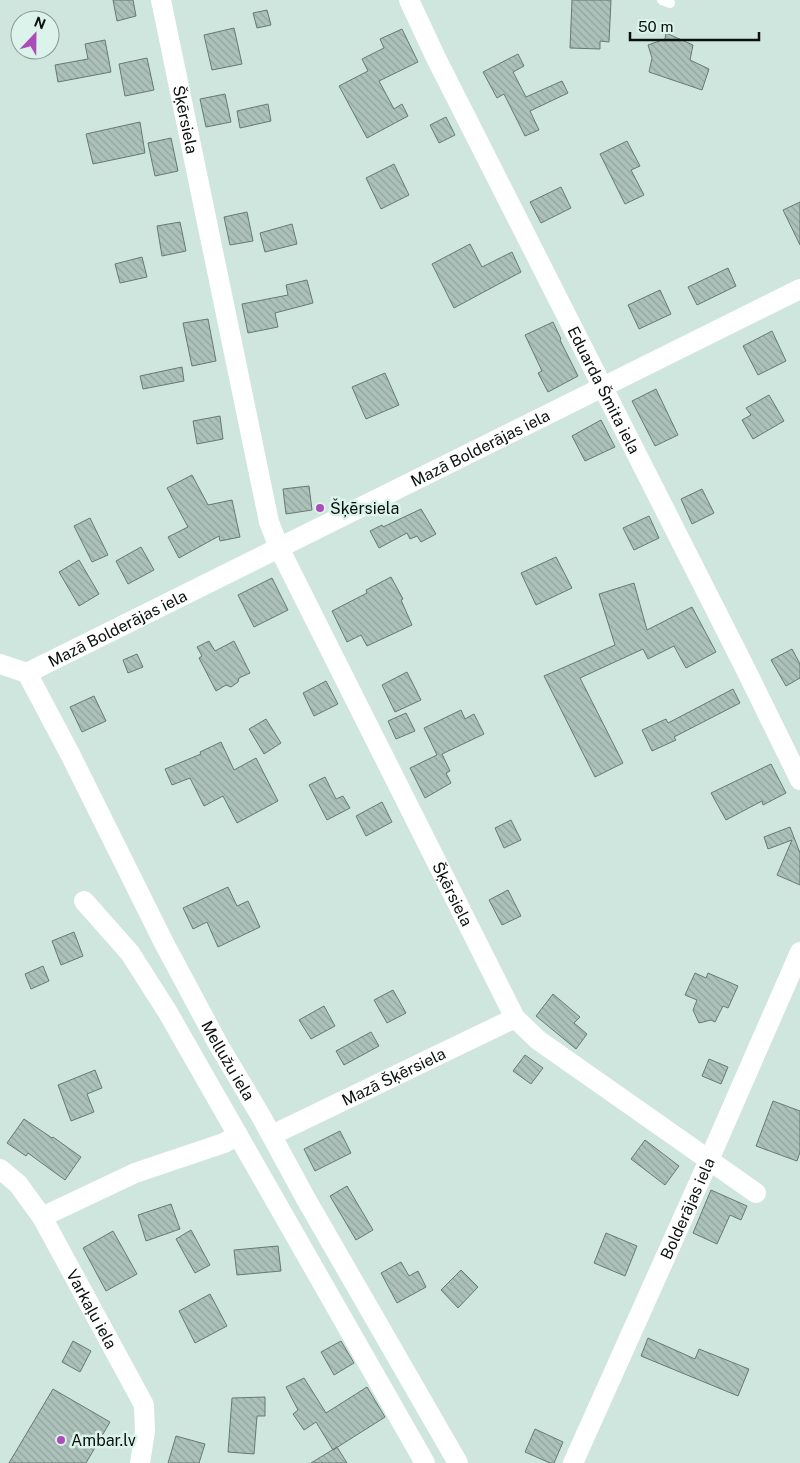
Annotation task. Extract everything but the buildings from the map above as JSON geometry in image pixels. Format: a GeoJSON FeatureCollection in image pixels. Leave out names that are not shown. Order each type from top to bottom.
{"type":"FeatureCollection","features":[{"type":"Feature","properties":{"kind":"street","name":"Šķērsiela"},"geometry":{"type":"LineString","coordinates":[[161,0],[269,522],[279,548],[515,1018],[538,1040],[756,1194]]}},
{"type":"Feature","properties":{"kind":"street","name":"Eduarda Šmita iela"},"geometry":{"type":"LineString","coordinates":[[409,0],[436,58],[800,780]]}},
{"type":"Feature","properties":{"kind":"street","name":"Mazā Bolderājas iela"},"geometry":{"type":"LineString","coordinates":[[27,673],[800,289]]}},
{"type":"Feature","properties":{"kind":"street"},"geometry":{"type":"LineString","coordinates":[[0,664],[27,673]]}},
{"type":"Feature","properties":{"kind":"street","name":"Mellužu iela"},"geometry":{"type":"LineString","coordinates":[[27,673],[70,754],[164,943],[218,1044],[272,1135],[310,1207],[458,1463]]}},
{"type":"Feature","properties":{"kind":"street","name":"Mellužu iela"},"geometry":{"type":"LineString","coordinates":[[84,901],[130,953],[167,1011],[425,1463]]}},
{"type":"Feature","properties":{"kind":"street","name":"Bolderājas iela"},"geometry":{"type":"LineString","coordinates":[[573,1463],[800,952]]}},
{"type":"Feature","properties":{"kind":"street","name":"Mazā Šķērsiela"},"geometry":{"type":"LineString","coordinates":[[272,1135],[515,1018]]}},
{"type":"Feature","properties":{"kind":"street"},"geometry":{"type":"LineString","coordinates":[[42,1217],[135,1173],[224,1143],[238,1136]]}},
{"type":"Feature","properties":{"kind":"street","name":"Varkaļu iela"},"geometry":{"type":"LineString","coordinates":[[0,1169],[18,1184],[42,1217],[144,1405],[144,1432],[140,1463]]}},
{"type":"Feature","properties":{"kind":"place","name":"Šķērsiela"},"geometry":{"type":"Point","coordinates":[320,508]}},
{"type":"Feature","properties":{"kind":"place","name":"Ambar.lv"},"geometry":{"type":"Point","coordinates":[61,1440]}}]}
